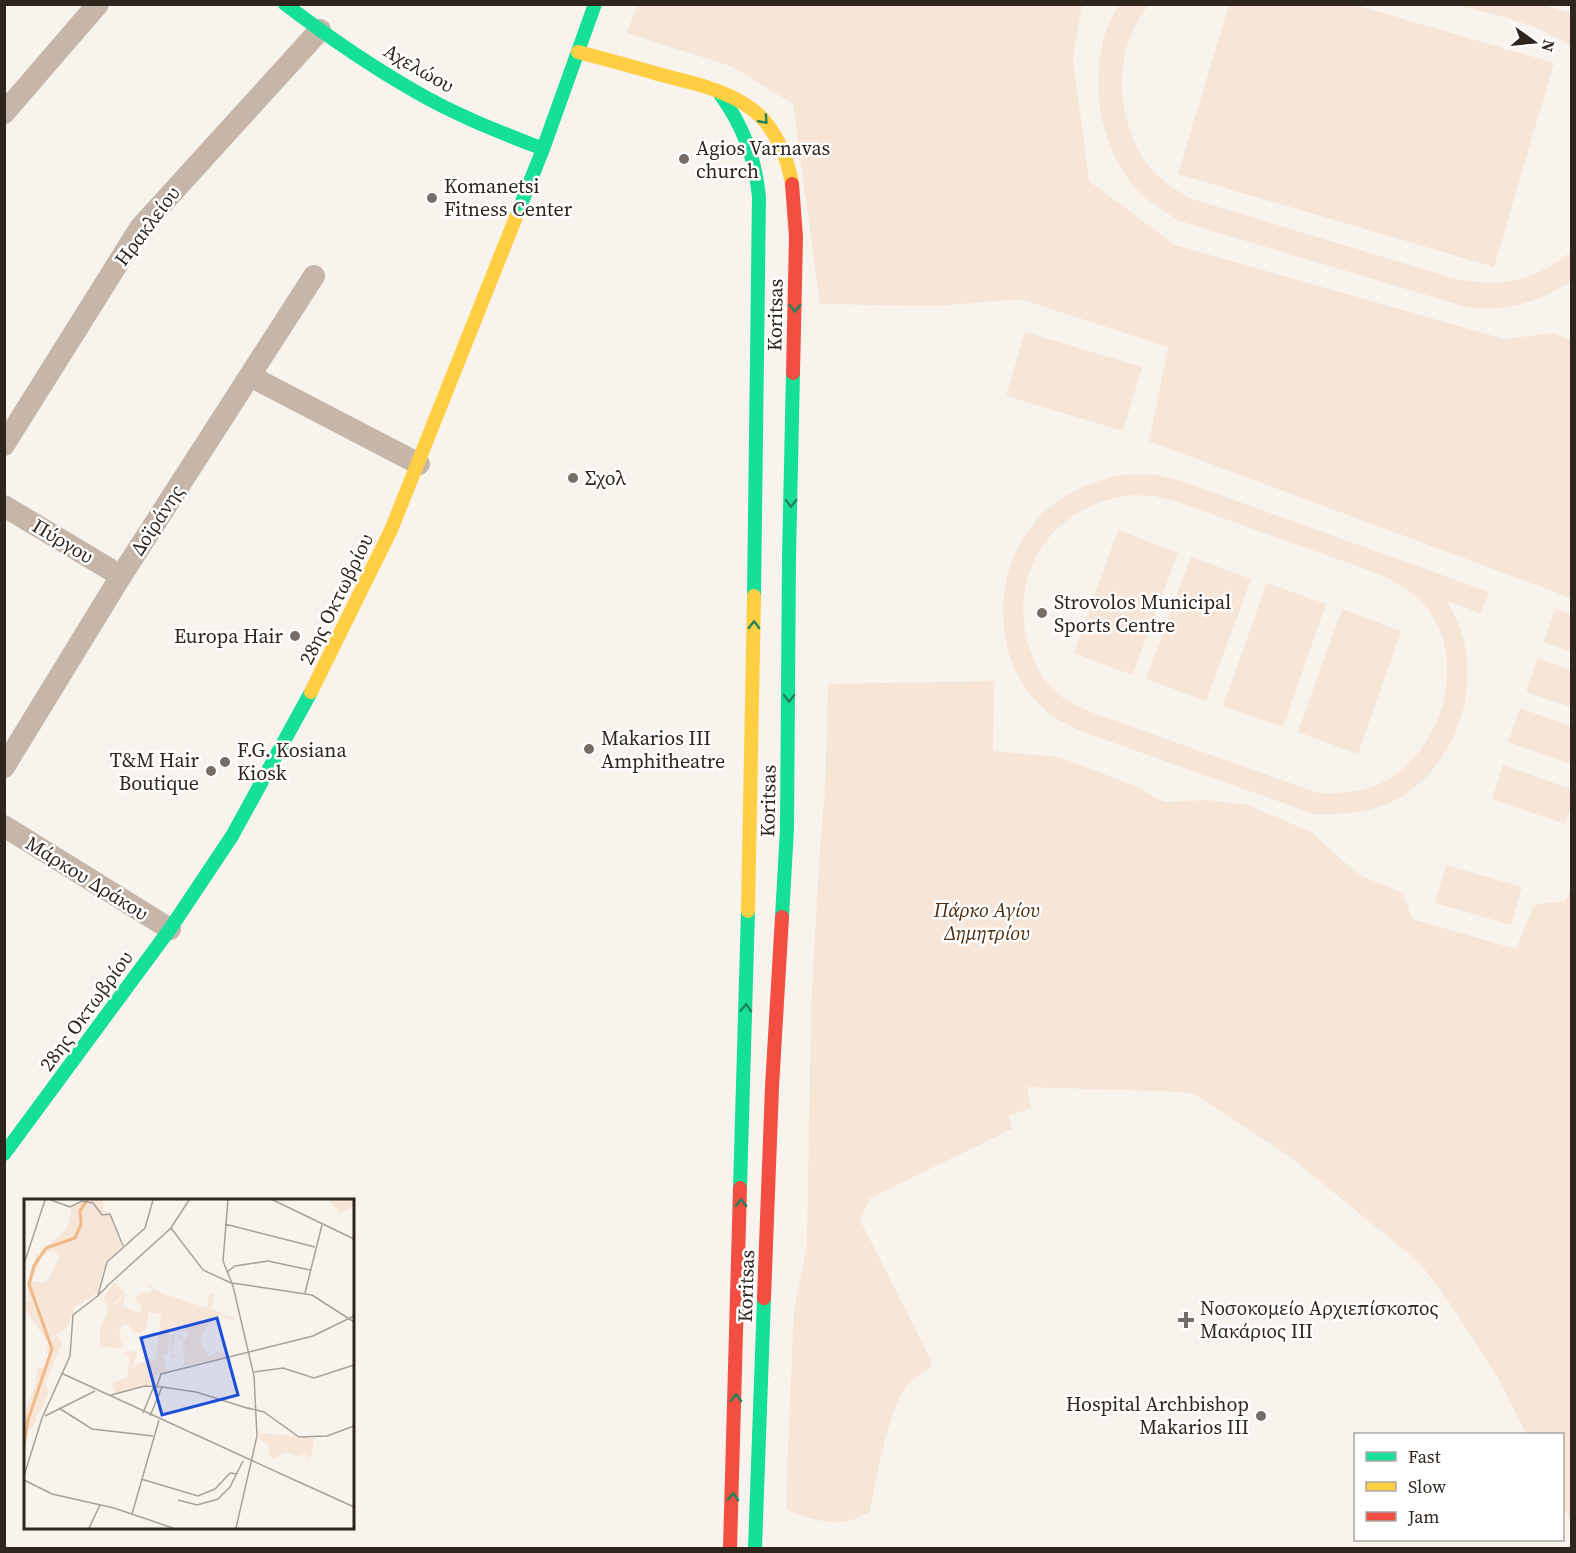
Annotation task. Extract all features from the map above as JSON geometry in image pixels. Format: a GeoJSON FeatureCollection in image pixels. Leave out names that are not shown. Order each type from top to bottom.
{"type":"FeatureCollection","features":[{"type":"Feature","properties":{"kind":"street"},"geometry":{"type":"LineString","coordinates":[[4,113],[98,4]]}},
{"type":"Feature","properties":{"kind":"street","name":"Αχελώου"},"geometry":{"type":"LineString","coordinates":[[285,4],[320,30],[418,93],[477,123],[543,149]]}},
{"type":"Feature","properties":{"kind":"street","name":"28ης Οκτωβρίου"},"geometry":{"type":"LineString","coordinates":[[4,1154],[170,929],[232,836],[301,710],[387,540],[419,464],[543,149],[595,4]]}},
{"type":"Feature","properties":{"kind":"street","name":"Ηρακλείου"},"geometry":{"type":"LineString","coordinates":[[4,445],[140,228],[320,30]]}},
{"type":"Feature","properties":{"kind":"street","name":"Koritsas"},"geometry":{"type":"LineString","coordinates":[[578,52],[715,89],[740,99],[758,113],[771,128],[790,169],[794,194],[796,237],[787,828],[772,1087],[755,1548]]}},
{"type":"Feature","properties":{"kind":"street","name":"Koritsas"},"geometry":{"type":"LineString","coordinates":[[715,89],[735,114],[747,138],[756,164],[760,215],[752,776],[731,1178],[730,1548]]}},
{"type":"Feature","properties":{"kind":"street","name":"Δοϊράνης"},"geometry":{"type":"LineString","coordinates":[[4,767],[121,576],[314,276]]}},
{"type":"Feature","properties":{"kind":"street"},"geometry":{"type":"LineString","coordinates":[[250,376],[419,464]]}},
{"type":"Feature","properties":{"kind":"street","name":"Πύργου"},"geometry":{"type":"LineString","coordinates":[[4,506],[121,576]]}},
{"type":"Feature","properties":{"kind":"street","name":"Μάρκου Δράκου"},"geometry":{"type":"LineString","coordinates":[[4,826],[170,929]]}},
{"type":"Feature","properties":{"kind":"green space"},"geometry":{"type":"Polygon","coordinates":[[[637,5],[1082,5],[1073,58],[1089,181],[1175,245],[1504,339],[1553,333],[1571,340],[1571,598],[1149,441],[1168,347],[1020,299],[934,306],[820,304],[793,104],[733,67],[627,33],[637,5]]]}},
{"type":"Feature","properties":{"kind":"green space"},"geometry":{"type":"Polygon","coordinates":[[[1119,5],[1148,5],[1131,35],[1124,61],[1122,92],[1128,125],[1141,154],[1153,172],[1189,198],[1452,278],[1469,281],[1500,282],[1530,276],[1544,270],[1571,251],[1571,281],[1549,294],[1525,303],[1486,309],[1470,307],[1179,221],[1152,203],[1134,186],[1117,161],[1108,140],[1098,94],[1098,70],[1109,25],[1119,5]]]}},
{"type":"Feature","properties":{"kind":"green space"},"geometry":{"type":"Polygon","coordinates":[[[1229,5],[1355,5],[1554,63],[1494,267],[1178,174],[1229,5]]]}},
{"type":"Feature","properties":{"kind":"green space"},"geometry":{"type":"Polygon","coordinates":[[[1458,5],[1542,5],[1571,13],[1571,47],[1531,26],[1458,5]]]}},
{"type":"Feature","properties":{"kind":"green space"},"geometry":{"type":"Polygon","coordinates":[[[1025,332],[1142,367],[1123,431],[1006,396],[1025,332]]]}},
{"type":"Feature","properties":{"kind":"green space"},"geometry":{"type":"Polygon","coordinates":[[[1131,474],[1157,475],[1184,482],[1489,592],[1481,613],[1446,601],[1459,627],[1466,655],[1467,684],[1462,713],[1451,741],[1436,766],[1416,787],[1391,802],[1372,809],[1353,812],[1314,814],[1089,734],[1064,723],[1047,712],[1027,690],[1015,670],[1008,649],[1004,627],[1004,597],[1009,569],[1020,544],[1034,523],[1054,504],[1076,490],[1102,480],[1131,474]],[[1132,495],[1086,508],[1050,536],[1037,554],[1028,575],[1024,598],[1024,623],[1034,660],[1049,685],[1065,699],[1096,714],[1318,793],[1360,791],[1384,782],[1405,767],[1423,747],[1436,724],[1444,699],[1447,673],[1445,647],[1436,623],[1421,601],[1406,589],[1379,574],[1178,502],[1154,496],[1132,495]]]}},
{"type":"Feature","properties":{"kind":"green space"},"geometry":{"type":"Polygon","coordinates":[[[1118,530],[1178,553],[1132,675],[1074,653],[1118,530]]]}},
{"type":"Feature","properties":{"kind":"green space"},"geometry":{"type":"Polygon","coordinates":[[[1191,557],[1251,579],[1206,701],[1146,679],[1191,557]]]}},
{"type":"Feature","properties":{"kind":"green space"},"geometry":{"type":"Polygon","coordinates":[[[1267,583],[1326,604],[1283,727],[1223,706],[1267,583]]]}},
{"type":"Feature","properties":{"kind":"green space"},"geometry":{"type":"Polygon","coordinates":[[[1555,608],[1571,614],[1571,652],[1544,642],[1555,608]]]}},
{"type":"Feature","properties":{"kind":"green space"},"geometry":{"type":"Polygon","coordinates":[[[1342,609],[1401,631],[1358,754],[1298,732],[1342,609]]]}},
{"type":"Feature","properties":{"kind":"green space"},"geometry":{"type":"Polygon","coordinates":[[[1538,658],[1571,670],[1571,707],[1526,692],[1538,658]]]}},
{"type":"Feature","properties":{"kind":"green space","name":"Πάρκο Αγίου Δημητρίου"},"geometry":{"type":"Polygon","coordinates":[[[994,681],[993,751],[1059,757],[1135,786],[1164,802],[1207,800],[1248,805],[1311,832],[1359,875],[1403,893],[1412,919],[1516,949],[1534,905],[1565,901],[1571,888],[1571,1522],[1564,1508],[1564,1433],[1526,1433],[1497,1376],[1449,1302],[1419,1262],[1289,1156],[1196,1095],[1186,1092],[1027,1087],[1031,1108],[1009,1116],[1012,1129],[870,1198],[860,1220],[931,1360],[931,1366],[909,1383],[902,1393],[884,1444],[870,1512],[850,1521],[830,1522],[799,1515],[787,1509],[794,1310],[807,1245],[811,1010],[825,791],[828,684],[994,681]]]}},
{"type":"Feature","properties":{"kind":"green space"},"geometry":{"type":"Polygon","coordinates":[[[1520,708],[1571,726],[1571,764],[1508,742],[1520,708]]]}},
{"type":"Feature","properties":{"kind":"green space"},"geometry":{"type":"Polygon","coordinates":[[[1503,765],[1571,789],[1571,806],[1565,824],[1492,799],[1503,765]]]}},
{"type":"Feature","properties":{"kind":"green space"},"geometry":{"type":"Polygon","coordinates":[[[1446,865],[1522,887],[1511,925],[1435,903],[1446,865]]]}},
{"type":"Feature","properties":{"kind":"traffic: fast"},"geometry":{"type":"LineString","coordinates":[[285,4],[350,51],[418,93],[495,130],[543,149]]}},
{"type":"Feature","properties":{"kind":"traffic: fast"},"geometry":{"type":"LineString","coordinates":[[516,217],[595,4]]}},
{"type":"Feature","properties":{"kind":"traffic: fast"},"geometry":{"type":"LineString","coordinates":[[720,94],[747,143],[759,197],[754,596]]}},
{"type":"Feature","properties":{"kind":"traffic: fast"},"geometry":{"type":"LineString","coordinates":[[782,917],[787,829],[793,373]]}},
{"type":"Feature","properties":{"kind":"traffic: fast"},"geometry":{"type":"LineString","coordinates":[[4,1154],[170,929],[232,836],[311,692]]}},
{"type":"Feature","properties":{"kind":"traffic: fast"},"geometry":{"type":"LineString","coordinates":[[740,1188],[748,911]]}},
{"type":"Feature","properties":{"kind":"traffic: fast"},"geometry":{"type":"LineString","coordinates":[[755,1548],[764,1298]]}},
{"type":"Feature","properties":{"kind":"traffic: slow"},"geometry":{"type":"LineString","coordinates":[[578,52],[698,84],[737,99],[759,115],[776,138],[785,156],[792,184]]}},
{"type":"Feature","properties":{"kind":"traffic: slow"},"geometry":{"type":"LineString","coordinates":[[311,692],[391,530],[516,217]]}},
{"type":"Feature","properties":{"kind":"traffic: slow"},"geometry":{"type":"LineString","coordinates":[[748,911],[754,596]]}},
{"type":"Feature","properties":{"kind":"traffic: jam"},"geometry":{"type":"LineString","coordinates":[[792,184],[796,237],[793,373]]}},
{"type":"Feature","properties":{"kind":"traffic: jam"},"geometry":{"type":"LineString","coordinates":[[764,1298],[772,1087],[782,917]]}},
{"type":"Feature","properties":{"kind":"traffic: jam"},"geometry":{"type":"LineString","coordinates":[[730,1548],[740,1188]]}},
{"type":"Feature","properties":{"kind":"place","name":"Agios Varnavas church"},"geometry":{"type":"Point","coordinates":[684,159]}},
{"type":"Feature","properties":{"kind":"place","name":"Komanetsi Fitness Center"},"geometry":{"type":"Point","coordinates":[432,198]}},
{"type":"Feature","properties":{"kind":"place","name":"Σχολ"},"geometry":{"type":"Point","coordinates":[573,478]}},
{"type":"Feature","properties":{"kind":"place","name":"Strovolos Municipal Sports Centre"},"geometry":{"type":"Point","coordinates":[1042,613]}},
{"type":"Feature","properties":{"kind":"place","name":"Europa Hair"},"geometry":{"type":"Point","coordinates":[295,636]}},
{"type":"Feature","properties":{"kind":"place","name":"Makarios III Amphitheatre"},"geometry":{"type":"Point","coordinates":[589,749]}},
{"type":"Feature","properties":{"kind":"place","name":"F.G. Kosiana Kiosk"},"geometry":{"type":"Point","coordinates":[225,762]}},
{"type":"Feature","properties":{"kind":"place","name":"T&M Hair Boutique"},"geometry":{"type":"Point","coordinates":[211,771]}},
{"type":"Feature","properties":{"kind":"place","name":"Νοσοκομείο Αρχιεπίσκοπος Μακάριος ΙΙΙ"},"geometry":{"type":"Point","coordinates":[1186,1320]}},
{"type":"Feature","properties":{"kind":"place","name":"Hospital Archbishop Makarios III"},"geometry":{"type":"Point","coordinates":[1261,1416]}}]}
